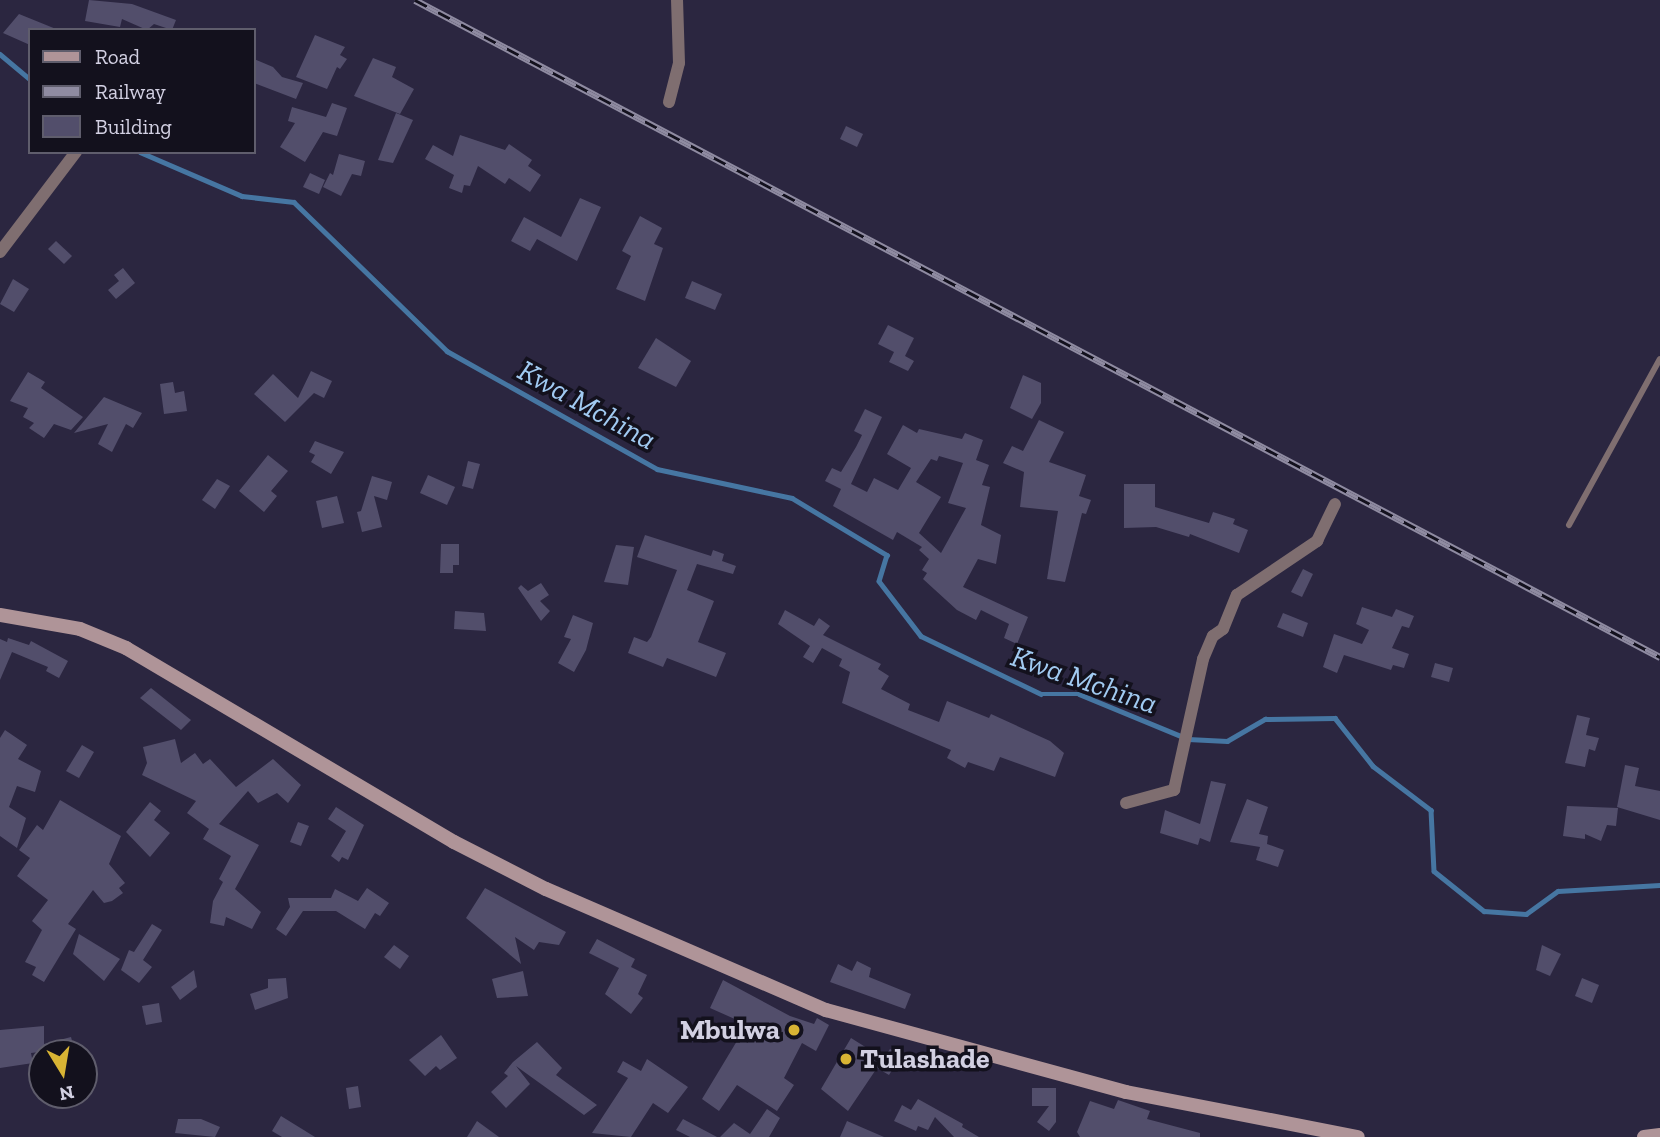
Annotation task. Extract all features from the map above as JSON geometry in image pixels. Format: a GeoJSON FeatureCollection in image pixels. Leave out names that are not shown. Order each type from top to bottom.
{"type":"FeatureCollection","features":[{"type":"Feature","properties":{"kind":"street"},"geometry":{"type":"LineString","coordinates":[[669,102],[679,64],[677,0]]}},
{"type":"Feature","properties":{"kind":"street"},"geometry":{"type":"LineString","coordinates":[[0,252],[74,154]]}},
{"type":"Feature","properties":{"kind":"street"},"geometry":{"type":"LineString","coordinates":[[1126,803],[1174,790],[1203,659],[1213,636],[1223,629],[1237,595],[1317,541],[1335,504]]}},
{"type":"Feature","properties":{"kind":"street"},"geometry":{"type":"LineString","coordinates":[[0,615],[80,629],[127,648],[500,866],[826,1010],[1126,1092],[1359,1137]]}},
{"type":"Feature","properties":{"kind":"street"},"geometry":{"type":"LineString","coordinates":[[1644,1137],[1660,1135]]}},
{"type":"Feature","properties":{"kind":"lane"},"geometry":{"type":"LineString","coordinates":[[1569,524],[1660,359]]}},
{"type":"Feature","properties":{"kind":"building"},"geometry":{"type":"Polygon","coordinates":[[[89,0],[132,4],[176,20],[173,28],[154,24],[149,28],[142,28],[122,19],[120,27],[85,21],[89,0]]]}},
{"type":"Feature","properties":{"kind":"building"},"geometry":{"type":"Polygon","coordinates":[[[19,14],[54,28],[28,28],[28,44],[3,33],[19,14]]]}},
{"type":"Feature","properties":{"kind":"building"},"geometry":{"type":"Polygon","coordinates":[[[315,35],[345,47],[340,55],[347,59],[340,69],[337,67],[327,89],[296,77],[315,35]]]}},
{"type":"Feature","properties":{"kind":"building"},"geometry":{"type":"Polygon","coordinates":[[[373,58],[396,67],[392,77],[414,89],[400,114],[354,96],[373,58]]]}},
{"type":"Feature","properties":{"kind":"building"},"geometry":{"type":"Polygon","coordinates":[[[256,60],[273,67],[282,77],[303,83],[296,99],[256,84],[256,60]]]}},
{"type":"Feature","properties":{"kind":"building"},"geometry":{"type":"Polygon","coordinates":[[[332,103],[347,108],[337,136],[323,132],[305,162],[280,147],[295,123],[288,121],[292,107],[326,117],[332,103]]]}},
{"type":"Feature","properties":{"kind":"building"},"geometry":{"type":"Polygon","coordinates":[[[396,113],[413,120],[393,163],[378,160],[396,113]]]}},
{"type":"Feature","properties":{"kind":"building"},"geometry":{"type":"Polygon","coordinates":[[[846,126],[863,134],[857,147],[840,139],[846,126]]]}},
{"type":"Feature","properties":{"kind":"building"},"geometry":{"type":"Polygon","coordinates":[[[460,135],[505,150],[509,144],[532,160],[528,166],[541,175],[530,192],[509,178],[505,184],[478,166],[470,186],[464,185],[462,193],[449,188],[454,175],[425,159],[433,145],[453,156],[460,135]]]}},
{"type":"Feature","properties":{"kind":"building"},"geometry":{"type":"Polygon","coordinates":[[[339,154],[365,161],[361,176],[352,174],[341,196],[323,187],[330,173],[333,175],[339,154]]]}},
{"type":"Feature","properties":{"kind":"building"},"geometry":{"type":"Polygon","coordinates":[[[310,173],[325,180],[319,194],[303,187],[310,173]]]}},
{"type":"Feature","properties":{"kind":"building"},"geometry":{"type":"Polygon","coordinates":[[[580,198],[601,207],[577,261],[537,239],[530,251],[511,241],[524,217],[561,237],[580,198]]]}},
{"type":"Feature","properties":{"kind":"building"},"geometry":{"type":"Polygon","coordinates":[[[640,216],[662,228],[654,244],[663,248],[645,301],[616,289],[631,256],[622,251],[640,216]]]}},
{"type":"Feature","properties":{"kind":"building"},"geometry":{"type":"Polygon","coordinates":[[[56,241],[72,256],[64,264],[48,249],[56,241]]]}},
{"type":"Feature","properties":{"kind":"building"},"geometry":{"type":"Polygon","coordinates":[[[123,268],[135,283],[116,299],[108,290],[119,281],[114,275],[123,268]]]}},
{"type":"Feature","properties":{"kind":"building"},"geometry":{"type":"Polygon","coordinates":[[[13,279],[29,289],[14,312],[0,304],[13,279]]]}},
{"type":"Feature","properties":{"kind":"building"},"geometry":{"type":"Polygon","coordinates":[[[692,281],[722,294],[715,310],[685,298],[692,281]]]}},
{"type":"Feature","properties":{"kind":"building"},"geometry":{"type":"Polygon","coordinates":[[[888,325],[914,338],[905,356],[914,361],[908,371],[889,362],[894,352],[878,344],[888,325]]]}},
{"type":"Feature","properties":{"kind":"building"},"geometry":{"type":"Polygon","coordinates":[[[656,338],[691,361],[676,387],[638,368],[656,338]]]}},
{"type":"Feature","properties":{"kind":"building"},"geometry":{"type":"Polygon","coordinates":[[[311,371],[332,381],[324,398],[314,393],[285,422],[254,394],[273,374],[298,398],[311,371]]]}},
{"type":"Feature","properties":{"kind":"building"},"geometry":{"type":"Polygon","coordinates":[[[28,372],[45,382],[41,388],[83,417],[71,430],[54,424],[44,438],[29,428],[34,423],[23,417],[28,408],[10,401],[28,372]]]}},
{"type":"Feature","properties":{"kind":"building"},"geometry":{"type":"Polygon","coordinates":[[[1023,375],[1041,383],[1041,403],[1032,419],[1010,408],[1023,375]]]}},
{"type":"Feature","properties":{"kind":"building"},"geometry":{"type":"Polygon","coordinates":[[[173,382],[175,393],[184,391],[187,411],[164,414],[160,384],[173,382]]]}},
{"type":"Feature","properties":{"kind":"building"},"geometry":{"type":"Polygon","coordinates":[[[104,397],[142,413],[133,428],[126,424],[112,452],[98,444],[108,424],[74,433],[104,397]]]}},
{"type":"Feature","properties":{"kind":"building"},"geometry":{"type":"Polygon","coordinates":[[[865,409],[882,417],[851,484],[867,492],[874,478],[898,490],[911,468],[887,454],[903,425],[917,433],[919,429],[962,439],[965,433],[983,440],[976,460],[989,465],[982,485],[990,487],[981,525],[1001,535],[996,564],[978,559],[963,587],[1028,617],[1017,644],[1004,638],[1009,624],[981,610],[976,620],[957,610],[923,579],[927,573],[922,570],[929,559],[919,550],[922,547],[897,532],[893,540],[833,506],[841,489],[825,481],[832,468],[841,472],[856,447],[862,435],[854,431],[865,409]],[[939,456],[937,461],[931,459],[916,482],[941,497],[919,533],[941,553],[966,508],[948,503],[963,463],[939,456]]]}},
{"type":"Feature","properties":{"kind":"building"},"geometry":{"type":"Polygon","coordinates":[[[1039,420],[1064,432],[1049,462],[1086,475],[1079,496],[1091,500],[1086,514],[1082,513],[1065,582],[1047,579],[1058,511],[1020,507],[1024,472],[1003,463],[1012,446],[1023,451],[1039,420]]]}},
{"type":"Feature","properties":{"kind":"building"},"geometry":{"type":"Polygon","coordinates":[[[315,441],[344,452],[331,474],[311,462],[315,455],[309,452],[315,441]]]}},
{"type":"Feature","properties":{"kind":"building"},"geometry":{"type":"Polygon","coordinates":[[[268,455],[288,471],[271,491],[277,496],[264,512],[239,491],[268,455]]]}},
{"type":"Feature","properties":{"kind":"building"},"geometry":{"type":"Polygon","coordinates":[[[468,461],[480,464],[473,489],[462,486],[468,461]]]}},
{"type":"Feature","properties":{"kind":"building"},"geometry":{"type":"Polygon","coordinates":[[[428,475],[455,487],[447,505],[420,493],[428,475]]]}},
{"type":"Feature","properties":{"kind":"building"},"geometry":{"type":"Polygon","coordinates":[[[372,476],[392,482],[387,500],[374,496],[382,527],[362,532],[357,512],[361,511],[372,476]]]}},
{"type":"Feature","properties":{"kind":"building"},"geometry":{"type":"Polygon","coordinates":[[[217,479],[230,486],[215,509],[202,500],[217,479]]]}},
{"type":"Feature","properties":{"kind":"building"},"geometry":{"type":"Polygon","coordinates":[[[1124,484],[1155,484],[1155,507],[1209,523],[1213,512],[1235,519],[1233,524],[1248,530],[1239,553],[1190,534],[1189,537],[1156,527],[1124,528],[1124,484]]]}},
{"type":"Feature","properties":{"kind":"building"},"geometry":{"type":"Polygon","coordinates":[[[337,496],[344,523],[322,528],[316,501],[337,496]]]}},
{"type":"Feature","properties":{"kind":"building"},"geometry":{"type":"Polygon","coordinates":[[[645,535],[711,556],[713,550],[724,554],[722,561],[736,566],[733,574],[697,564],[687,590],[714,601],[698,642],[726,653],[716,677],[667,658],[663,667],[628,653],[634,637],[647,642],[651,637],[677,570],[637,557],[645,535]]]}},
{"type":"Feature","properties":{"kind":"building"},"geometry":{"type":"Polygon","coordinates":[[[441,544],[459,544],[459,565],[453,565],[453,573],[440,573],[441,544]]]}},
{"type":"Feature","properties":{"kind":"building"},"geometry":{"type":"Polygon","coordinates":[[[616,545],[634,547],[628,585],[604,582],[616,545]]]}},
{"type":"Feature","properties":{"kind":"building"},"geometry":{"type":"Polygon","coordinates":[[[1303,569],[1313,574],[1302,597],[1291,592],[1303,569]]]}},
{"type":"Feature","properties":{"kind":"building"},"geometry":{"type":"Polygon","coordinates":[[[541,583],[549,595],[540,601],[550,611],[541,621],[518,588],[521,585],[528,591],[541,583]]]}},
{"type":"Feature","properties":{"kind":"building"},"geometry":{"type":"Polygon","coordinates":[[[1362,607],[1392,617],[1396,609],[1414,616],[1409,628],[1402,626],[1392,648],[1409,654],[1404,668],[1393,665],[1391,670],[1344,655],[1337,673],[1323,667],[1334,634],[1362,644],[1369,630],[1356,624],[1362,607]]]}},
{"type":"Feature","properties":{"kind":"building"},"geometry":{"type":"Polygon","coordinates":[[[785,610],[814,626],[819,618],[830,626],[823,635],[881,664],[878,669],[889,676],[881,689],[910,704],[908,710],[939,722],[947,701],[989,718],[991,714],[1050,741],[1064,753],[1055,777],[1000,757],[994,771],[968,762],[965,768],[947,758],[951,750],[842,703],[850,672],[839,666],[842,659],[822,648],[813,663],[803,657],[810,646],[778,624],[785,610]]]}},
{"type":"Feature","properties":{"kind":"building"},"geometry":{"type":"Polygon","coordinates":[[[455,611],[484,613],[486,631],[454,629],[455,611]]]}},
{"type":"Feature","properties":{"kind":"building"},"geometry":{"type":"Polygon","coordinates":[[[1283,613],[1308,623],[1303,637],[1277,627],[1283,613]]]}},
{"type":"Feature","properties":{"kind":"building"},"geometry":{"type":"Polygon","coordinates":[[[573,615],[593,623],[586,650],[574,672],[558,663],[571,639],[564,637],[573,615]]]}},
{"type":"Feature","properties":{"kind":"building"},"geometry":{"type":"Polygon","coordinates":[[[8,638],[29,645],[31,641],[68,661],[59,678],[46,671],[48,667],[12,652],[0,680],[0,639],[7,642],[8,638]]]}},
{"type":"Feature","properties":{"kind":"building"},"geometry":{"type":"Polygon","coordinates":[[[1435,663],[1453,668],[1449,682],[1431,677],[1435,663]]]}},
{"type":"Feature","properties":{"kind":"building"},"geometry":{"type":"Polygon","coordinates":[[[151,688],[191,720],[181,730],[140,698],[151,688]]]}},
{"type":"Feature","properties":{"kind":"building"},"geometry":{"type":"Polygon","coordinates":[[[1577,715],[1590,718],[1586,735],[1599,738],[1595,751],[1589,749],[1585,767],[1565,763],[1577,715]]]}},
{"type":"Feature","properties":{"kind":"building"},"geometry":{"type":"Polygon","coordinates":[[[5,730],[27,745],[18,759],[41,771],[35,792],[17,786],[9,807],[26,818],[17,848],[0,836],[0,738],[5,730]]]}},
{"type":"Feature","properties":{"kind":"building"},"geometry":{"type":"Polygon","coordinates":[[[175,739],[181,763],[195,753],[203,764],[210,759],[236,787],[273,759],[301,785],[288,803],[277,793],[258,803],[248,791],[219,824],[259,845],[235,889],[261,912],[252,929],[226,917],[224,926],[210,923],[213,901],[223,882],[219,879],[231,856],[203,839],[209,829],[187,813],[196,801],[142,775],[147,763],[143,747],[175,739]]]}},
{"type":"Feature","properties":{"kind":"building"},"geometry":{"type":"Polygon","coordinates":[[[82,745],[94,752],[79,778],[66,771],[82,745]]]}},
{"type":"Feature","properties":{"kind":"building"},"geometry":{"type":"Polygon","coordinates":[[[1625,765],[1639,768],[1635,786],[1660,791],[1660,820],[1617,807],[1625,765]]]}},
{"type":"Feature","properties":{"kind":"building"},"geometry":{"type":"Polygon","coordinates":[[[1211,781],[1226,784],[1210,842],[1200,838],[1198,845],[1160,833],[1165,810],[1200,824],[1211,781]]]}},
{"type":"Feature","properties":{"kind":"building"},"geometry":{"type":"Polygon","coordinates":[[[1247,799],[1268,807],[1259,834],[1268,836],[1267,844],[1284,850],[1278,867],[1256,860],[1260,847],[1230,842],[1247,799]]]}},
{"type":"Feature","properties":{"kind":"building"},"geometry":{"type":"Polygon","coordinates":[[[60,800],[121,836],[109,864],[125,883],[119,888],[123,893],[104,903],[93,890],[68,924],[76,929],[44,982],[32,975],[36,967],[25,962],[42,930],[32,921],[48,900],[17,876],[30,858],[19,850],[37,825],[43,830],[60,800]]]}},
{"type":"Feature","properties":{"kind":"building"},"geometry":{"type":"Polygon","coordinates":[[[150,802],[161,811],[154,820],[170,833],[150,857],[126,832],[150,802]]]}},
{"type":"Feature","properties":{"kind":"building"},"geometry":{"type":"Polygon","coordinates":[[[1567,806],[1618,808],[1616,826],[1607,825],[1601,841],[1585,834],[1585,839],[1563,836],[1567,806]]]}},
{"type":"Feature","properties":{"kind":"building"},"geometry":{"type":"Polygon","coordinates":[[[336,807],[364,825],[348,860],[342,857],[339,862],[331,856],[346,831],[328,819],[336,807]]]}},
{"type":"Feature","properties":{"kind":"building"},"geometry":{"type":"Polygon","coordinates":[[[298,822],[309,826],[301,846],[290,842],[298,822]]]}},
{"type":"Feature","properties":{"kind":"building"},"geometry":{"type":"Polygon","coordinates":[[[367,888],[389,903],[380,916],[375,913],[365,929],[336,911],[303,911],[286,936],[276,929],[290,907],[288,898],[331,898],[335,889],[358,901],[367,888]]]}},
{"type":"Feature","properties":{"kind":"building"},"geometry":{"type":"Polygon","coordinates":[[[485,888],[566,932],[559,945],[539,942],[534,950],[515,937],[521,964],[466,918],[485,888]]]}},
{"type":"Feature","properties":{"kind":"building"},"geometry":{"type":"Polygon","coordinates":[[[152,924],[162,930],[143,960],[152,967],[139,983],[121,970],[129,950],[134,952],[152,924]]]}},
{"type":"Feature","properties":{"kind":"building"},"geometry":{"type":"Polygon","coordinates":[[[79,934],[120,959],[104,981],[73,954],[79,934]]]}},
{"type":"Feature","properties":{"kind":"building"},"geometry":{"type":"Polygon","coordinates":[[[597,939],[635,959],[631,967],[647,975],[638,994],[643,998],[631,1014],[605,994],[619,968],[589,953],[597,939]]]}},
{"type":"Feature","properties":{"kind":"building"},"geometry":{"type":"Polygon","coordinates":[[[394,945],[409,956],[400,969],[384,957],[394,945]]]}},
{"type":"Feature","properties":{"kind":"building"},"geometry":{"type":"Polygon","coordinates":[[[1542,945],[1561,954],[1550,976],[1536,970],[1542,945]]]}},
{"type":"Feature","properties":{"kind":"building"},"geometry":{"type":"Polygon","coordinates":[[[857,961],[871,968],[869,977],[911,994],[905,1009],[830,982],[838,964],[852,971],[857,961]]]}},
{"type":"Feature","properties":{"kind":"building"},"geometry":{"type":"Polygon","coordinates":[[[194,970],[197,987],[180,1000],[171,987],[194,970]]]}},
{"type":"Feature","properties":{"kind":"building"},"geometry":{"type":"Polygon","coordinates":[[[523,971],[528,996],[497,998],[492,979],[523,971]]]}},
{"type":"Feature","properties":{"kind":"building"},"geometry":{"type":"Polygon","coordinates":[[[286,978],[288,998],[255,1010],[250,994],[268,988],[268,979],[286,978]]]}},
{"type":"Feature","properties":{"kind":"building"},"geometry":{"type":"Polygon","coordinates":[[[1582,978],[1599,985],[1592,1003],[1575,996],[1582,978]]]}},
{"type":"Feature","properties":{"kind":"building"},"geometry":{"type":"Polygon","coordinates":[[[723,980],[790,1016],[814,1024],[817,1018],[829,1025],[816,1051],[802,1043],[784,1078],[794,1085],[777,1111],[737,1085],[719,1111],[702,1099],[743,1031],[734,1025],[737,1020],[710,1008],[723,980]]]}},
{"type":"Feature","properties":{"kind":"building"},"geometry":{"type":"Polygon","coordinates":[[[159,1003],[162,1022],[146,1025],[142,1006],[159,1003]]]}},
{"type":"Feature","properties":{"kind":"building"},"geometry":{"type":"Polygon","coordinates":[[[44,1026],[44,1039],[28,1039],[28,1064],[0,1068],[0,1030],[44,1026]]]}},
{"type":"Feature","properties":{"kind":"building"},"geometry":{"type":"Polygon","coordinates":[[[441,1035],[457,1058],[440,1070],[436,1066],[425,1076],[409,1060],[441,1035]]]}},
{"type":"Feature","properties":{"kind":"building"},"geometry":{"type":"Polygon","coordinates":[[[851,1038],[883,1058],[880,1063],[890,1049],[902,1054],[889,1075],[877,1068],[848,1111],[821,1089],[851,1038]]]}},
{"type":"Feature","properties":{"kind":"building"},"geometry":{"type":"Polygon","coordinates":[[[537,1042],[562,1068],[556,1075],[597,1105],[584,1115],[516,1066],[530,1084],[506,1108],[491,1092],[508,1076],[504,1073],[513,1062],[537,1042]]]}},
{"type":"Feature","properties":{"kind":"building"},"geometry":{"type":"Polygon","coordinates":[[[647,1059],[688,1087],[668,1113],[653,1103],[631,1137],[592,1133],[628,1078],[617,1072],[623,1061],[641,1071],[647,1059]]]}},
{"type":"Feature","properties":{"kind":"building"},"geometry":{"type":"Polygon","coordinates":[[[358,1086],[361,1107],[349,1109],[346,1088],[358,1086]]]}},
{"type":"Feature","properties":{"kind":"building"},"geometry":{"type":"Polygon","coordinates":[[[1032,1088],[1056,1088],[1056,1122],[1049,1131],[1037,1122],[1049,1106],[1032,1106],[1032,1088]]]}},
{"type":"Feature","properties":{"kind":"building"},"geometry":{"type":"Polygon","coordinates":[[[918,1099],[963,1124],[962,1127],[979,1137],[954,1137],[935,1117],[928,1130],[918,1126],[916,1131],[894,1121],[902,1105],[911,1110],[918,1099]]]}},
{"type":"Feature","properties":{"kind":"building"},"geometry":{"type":"Polygon","coordinates":[[[1118,1100],[1150,1111],[1147,1119],[1200,1133],[1200,1137],[1080,1137],[1077,1132],[1090,1101],[1114,1109],[1118,1100]]]}},
{"type":"Feature","properties":{"kind":"building"},"geometry":{"type":"Polygon","coordinates":[[[767,1109],[780,1118],[769,1137],[720,1137],[734,1123],[750,1134],[767,1109]]]}},
{"type":"Feature","properties":{"kind":"building"},"geometry":{"type":"Polygon","coordinates":[[[281,1116],[315,1137],[282,1137],[272,1131],[281,1116]]]}},
{"type":"Feature","properties":{"kind":"building"},"geometry":{"type":"Polygon","coordinates":[[[178,1119],[201,1119],[220,1127],[215,1137],[175,1133],[178,1119]]]}},
{"type":"Feature","properties":{"kind":"building"},"geometry":{"type":"Polygon","coordinates":[[[683,1119],[717,1137],[690,1137],[676,1130],[683,1119]]]}},
{"type":"Feature","properties":{"kind":"building"},"geometry":{"type":"Polygon","coordinates":[[[477,1121],[499,1137],[467,1137],[477,1121]]]}},
{"type":"Feature","properties":{"kind":"building"},"geometry":{"type":"Polygon","coordinates":[[[847,1121],[884,1137],[840,1137],[847,1121]]]}},
{"type":"Feature","properties":{"kind":"waterway","name":"Kwa Mchina"},"geometry":{"type":"LineString","coordinates":[[0,54],[28,77]]}},
{"type":"Feature","properties":{"kind":"waterway","name":"Kwa Mchina"},"geometry":{"type":"LineString","coordinates":[[145,154],[242,196],[294,202],[447,351],[657,469],[792,498],[887,555],[879,581],[921,636],[1041,694],[1079,694],[1188,739],[1227,741],[1265,719],[1335,718],[1373,766],[1431,810],[1434,871],[1484,911],[1526,914],[1558,891],[1660,885]]}},
{"type":"Feature","properties":{"kind":"railway"},"geometry":{"type":"LineString","coordinates":[[415,0],[1660,657]]}},
{"type":"Feature","properties":{"kind":"place","name":"Mbulwa"},"geometry":{"type":"Point","coordinates":[794,1030]}},
{"type":"Feature","properties":{"kind":"place","name":"Tulashade"},"geometry":{"type":"Point","coordinates":[846,1059]}}]}
